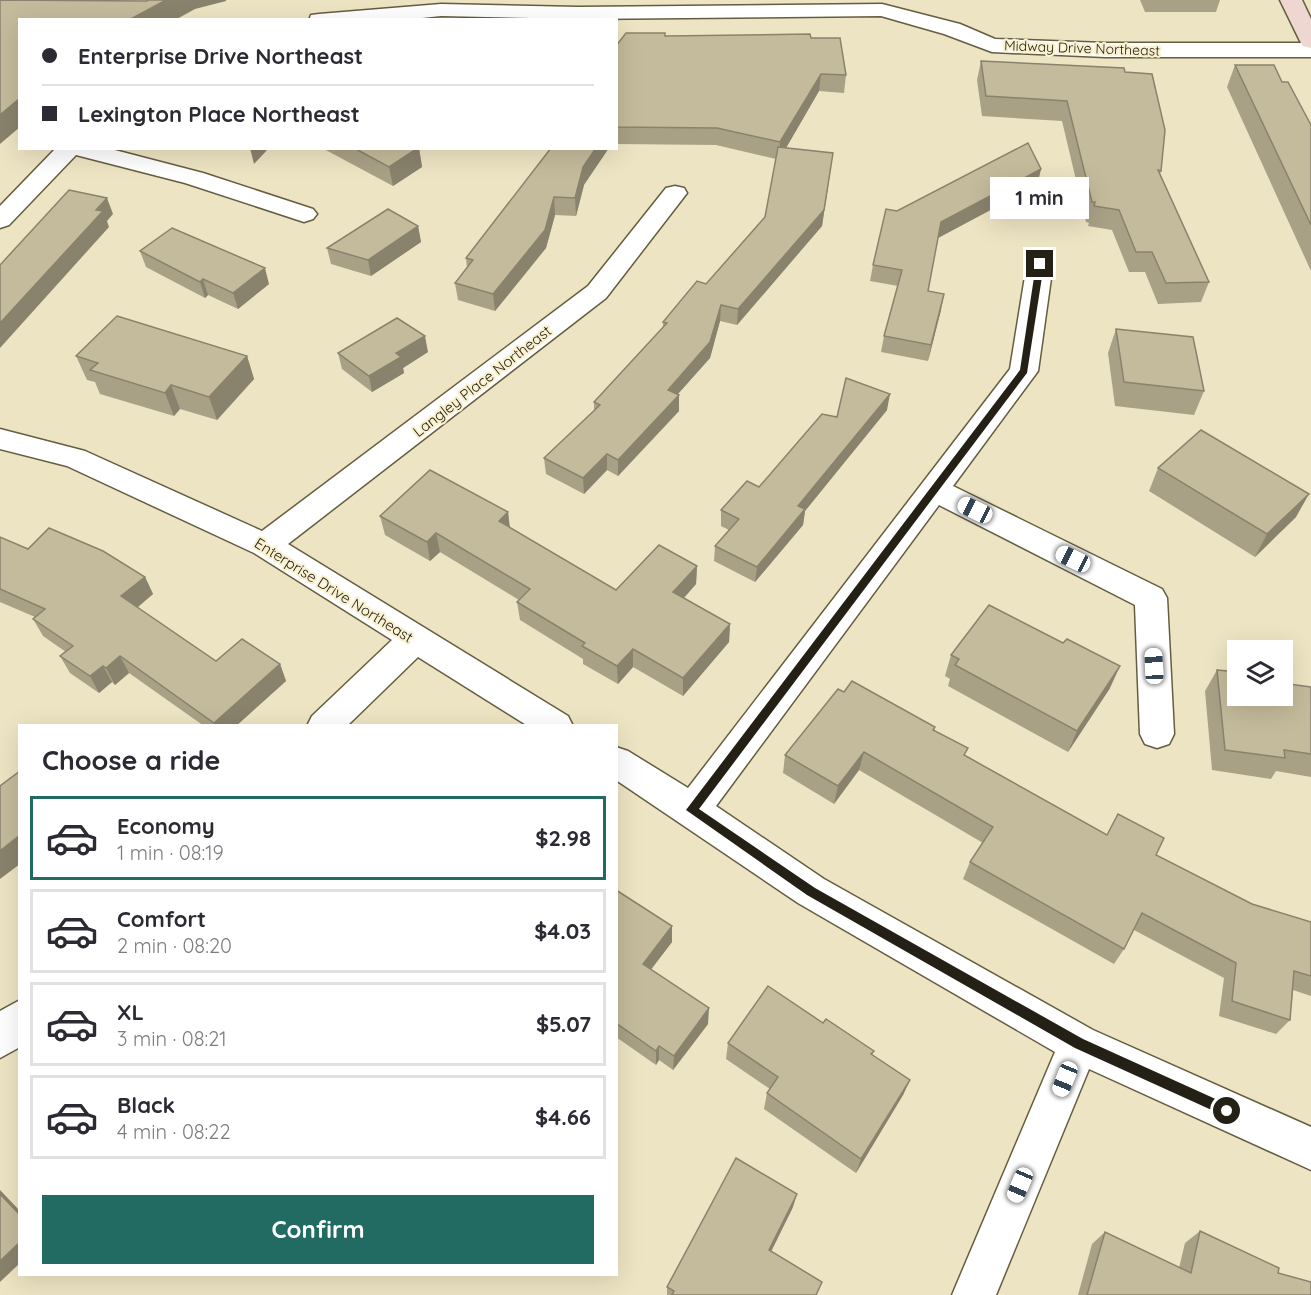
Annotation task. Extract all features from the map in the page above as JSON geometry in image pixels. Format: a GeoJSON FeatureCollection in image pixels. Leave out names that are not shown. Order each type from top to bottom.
{"type":"FeatureCollection","features":[{"type":"Feature","properties":{"kind":"street"},"geometry":{"type":"LineString","coordinates":[[1291,2],[1311,41]]}},
{"type":"Feature","properties":{"kind":"street","name":"Midway Drive Northeast"},"geometry":{"type":"LineString","coordinates":[[343,18],[441,10],[578,12],[882,10],[952,29],[992,45],[1105,50],[1311,50]]}},
{"type":"Feature","properties":{"kind":"street"},"geometry":{"type":"LineString","coordinates":[[0,220],[68,150]]}},
{"type":"Feature","properties":{"kind":"street"},"geometry":{"type":"LineString","coordinates":[[85,150],[194,178],[304,214]]}},
{"type":"Feature","properties":{"kind":"street","name":"Langley Place Northeast"},"geometry":{"type":"LineString","coordinates":[[265,546],[597,292],[675,193]]}},
{"type":"Feature","properties":{"kind":"street"},"geometry":{"type":"LineString","coordinates":[[692,810],[1024,371],[1040,264]]}},
{"type":"Feature","properties":{"kind":"street","name":"Enterprise Drive Northeast"},"geometry":{"type":"LineString","coordinates":[[0,439],[75,458],[265,546],[553,724]]}},
{"type":"Feature","properties":{"kind":"street"},"geometry":{"type":"LineString","coordinates":[[935,490],[1151,598],[1157,734]]}},
{"type":"Feature","properties":{"kind":"street"},"geometry":{"type":"LineString","coordinates":[[326,724],[414,640]]}},
{"type":"Feature","properties":{"kind":"street"},"geometry":{"type":"LineString","coordinates":[[618,763],[692,810],[811,891],[1079,1044],[1311,1149]]}},
{"type":"Feature","properties":{"kind":"street"},"geometry":{"type":"LineString","coordinates":[[0,1038],[18,1021]]}},
{"type":"Feature","properties":{"kind":"street"},"geometry":{"type":"LineString","coordinates":[[974,1295],[1079,1044]]}},
{"type":"Feature","properties":{"kind":"building"},"geometry":{"type":"Polygon","coordinates":[[[0,0],[166,0],[133,18],[18,18],[18,100],[0,115],[0,0]]]}},
{"type":"Feature","properties":{"kind":"building"},"geometry":{"type":"Polygon","coordinates":[[[626,33],[665,33],[665,36],[810,34],[811,38],[840,38],[846,75],[821,74],[780,142],[717,128],[618,127],[618,43],[626,33]]]}},
{"type":"Feature","properties":{"kind":"building"},"geometry":{"type":"Polygon","coordinates":[[[981,61],[1124,68],[1125,72],[1152,74],[1165,130],[1161,171],[1158,170],[1209,282],[1166,283],[1152,252],[1136,252],[1119,210],[1094,206],[1095,202],[1092,202],[1067,101],[986,96],[981,61]]]}},
{"type":"Feature","properties":{"kind":"building"},"geometry":{"type":"Polygon","coordinates":[[[1235,65],[1274,65],[1282,82],[1288,82],[1311,125],[1311,225],[1235,65]]]}},
{"type":"Feature","properties":{"kind":"building"},"geometry":{"type":"Polygon","coordinates":[[[1028,143],[1041,169],[941,222],[928,291],[944,294],[931,345],[884,336],[902,270],[873,265],[886,209],[897,211],[1028,143]]]}},
{"type":"Feature","properties":{"kind":"building"},"geometry":{"type":"Polygon","coordinates":[[[778,147],[833,153],[824,210],[738,309],[721,305],[710,342],[668,390],[679,395],[618,460],[607,454],[583,478],[544,458],[600,405],[594,402],[667,323],[663,322],[697,281],[706,284],[765,217],[778,147]]]}},
{"type":"Feature","properties":{"kind":"building"},"geometry":{"type":"Polygon","coordinates":[[[358,150],[415,150],[389,167],[358,150]]]}},
{"type":"Feature","properties":{"kind":"building"},"geometry":{"type":"Polygon","coordinates":[[[549,150],[595,150],[583,167],[575,198],[554,197],[545,230],[493,294],[455,283],[473,260],[466,258],[549,150]]]}},
{"type":"Feature","properties":{"kind":"building"},"geometry":{"type":"Polygon","coordinates":[[[69,190],[107,198],[96,210],[103,211],[0,323],[0,265],[69,190]]]}},
{"type":"Feature","properties":{"kind":"building"},"geometry":{"type":"Polygon","coordinates":[[[388,209],[418,226],[368,260],[327,248],[388,209]]]}},
{"type":"Feature","properties":{"kind":"building"},"geometry":{"type":"Polygon","coordinates":[[[172,228],[265,268],[233,293],[203,279],[200,282],[140,251],[172,228]]]}},
{"type":"Feature","properties":{"kind":"building"},"geometry":{"type":"Polygon","coordinates":[[[117,316],[247,356],[209,397],[171,385],[165,393],[90,370],[98,363],[76,356],[117,316]]]}},
{"type":"Feature","properties":{"kind":"building"},"geometry":{"type":"Polygon","coordinates":[[[397,318],[425,336],[396,353],[401,357],[369,376],[338,353],[397,318]]]}},
{"type":"Feature","properties":{"kind":"building"},"geometry":{"type":"Polygon","coordinates":[[[1116,329],[1193,337],[1204,391],[1124,382],[1116,329]]]}},
{"type":"Feature","properties":{"kind":"building"},"geometry":{"type":"Polygon","coordinates":[[[846,378],[890,394],[798,506],[805,509],[757,567],[715,546],[739,519],[721,510],[747,481],[759,487],[822,414],[837,417],[846,378]]]}},
{"type":"Feature","properties":{"kind":"building"},"geometry":{"type":"Polygon","coordinates":[[[1201,430],[1309,494],[1267,534],[1158,468],[1201,430]]]}},
{"type":"Feature","properties":{"kind":"building"},"geometry":{"type":"Polygon","coordinates":[[[430,470],[508,512],[499,521],[616,590],[659,545],[697,566],[673,592],[730,624],[683,678],[633,649],[617,666],[582,646],[585,643],[517,602],[530,589],[436,533],[427,542],[380,516],[430,470]]]}},
{"type":"Feature","properties":{"kind":"building"},"geometry":{"type":"Polygon","coordinates":[[[49,528],[103,551],[145,577],[121,596],[216,661],[242,639],[280,664],[214,723],[120,656],[106,668],[103,666],[90,676],[60,656],[73,646],[33,619],[45,609],[0,589],[0,537],[28,549],[49,528]]]}},
{"type":"Feature","properties":{"kind":"building"},"geometry":{"type":"Polygon","coordinates":[[[989,605],[1063,643],[1067,639],[1120,666],[1077,731],[955,665],[959,659],[951,655],[989,605]]]}},
{"type":"Feature","properties":{"kind":"building"},"geometry":{"type":"Polygon","coordinates":[[[1217,670],[1227,671],[1227,706],[1293,706],[1293,685],[1311,687],[1311,754],[1284,750],[1285,758],[1225,750],[1217,670]]]}},
{"type":"Feature","properties":{"kind":"building"},"geometry":{"type":"Polygon","coordinates":[[[852,681],[935,727],[933,730],[968,748],[964,755],[1107,835],[1118,814],[1164,838],[1156,855],[1252,904],[1311,922],[1311,976],[1294,971],[1290,1020],[1232,1001],[1236,963],[1142,913],[1124,949],[970,862],[993,827],[864,752],[838,786],[785,755],[838,689],[844,692],[852,681]]]}},
{"type":"Feature","properties":{"kind":"building"},"geometry":{"type":"Polygon","coordinates":[[[18,772],[18,837],[0,851],[0,786],[18,772]]]}},
{"type":"Feature","properties":{"kind":"building"},"geometry":{"type":"Polygon","coordinates":[[[618,891],[672,926],[643,964],[709,1008],[674,1056],[659,1046],[656,1051],[618,1024],[618,891]]]}},
{"type":"Feature","properties":{"kind":"building"},"geometry":{"type":"Polygon","coordinates":[[[768,986],[823,1023],[826,1019],[874,1051],[871,1054],[910,1080],[861,1159],[767,1093],[778,1077],[728,1043],[768,986]]]}},
{"type":"Feature","properties":{"kind":"building"},"geometry":{"type":"Polygon","coordinates":[[[736,1158],[797,1194],[769,1250],[822,1282],[816,1295],[672,1295],[674,1291],[667,1287],[736,1158]]]}},
{"type":"Feature","properties":{"kind":"building"},"geometry":{"type":"Polygon","coordinates":[[[0,1194],[18,1213],[18,1244],[0,1261],[0,1194]]]}},
{"type":"Feature","properties":{"kind":"building"},"geometry":{"type":"Polygon","coordinates":[[[1200,1231],[1279,1268],[1278,1273],[1311,1282],[1311,1295],[1087,1295],[1105,1232],[1191,1273],[1200,1231]]]}},
{"type":"Feature","properties":{"kind":"route"},"geometry":{"type":"LineString","coordinates":[[1040,264],[1024,371],[692,810],[811,891],[1079,1044],[1227,1111]]}}]}
